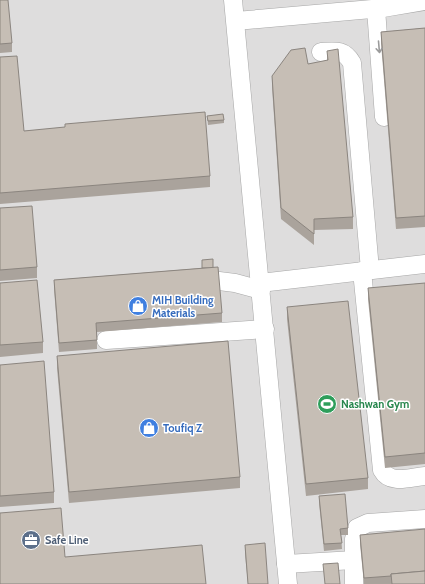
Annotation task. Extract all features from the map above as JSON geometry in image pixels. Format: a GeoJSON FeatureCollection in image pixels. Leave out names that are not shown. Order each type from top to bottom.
{"type":"FeatureCollection","features":[{"type":"Feature","properties":{"kind":"street"},"geometry":{"type":"LineString","coordinates":[[233,0],[288,584]]}},
{"type":"Feature","properties":{"kind":"street"},"geometry":{"type":"LineString","coordinates":[[236,21],[379,8],[425,1]]}},
{"type":"Feature","properties":{"kind":"street"},"geometry":{"type":"LineString","coordinates":[[379,8],[425,8]]}},
{"type":"Feature","properties":{"kind":"street"},"geometry":{"type":"LineString","coordinates":[[379,8],[384,117]]}},
{"type":"Feature","properties":{"kind":"street"},"geometry":{"type":"LineString","coordinates":[[320,52],[343,52],[352,63],[366,270],[382,470],[386,476],[392,479],[425,476]]}},
{"type":"Feature","properties":{"kind":"street"},"geometry":{"type":"LineString","coordinates":[[219,281],[261,286],[366,270],[425,264]]}},
{"type":"Feature","properties":{"kind":"street"},"geometry":{"type":"LineString","coordinates":[[106,340],[265,329]]}},
{"type":"Feature","properties":{"kind":"street"},"geometry":{"type":"LineString","coordinates":[[354,584],[354,532],[362,524],[425,519]]}},
{"type":"Feature","properties":{"kind":"street"},"geometry":{"type":"LineString","coordinates":[[286,564],[354,560]]}},
{"type":"Feature","properties":{"kind":"shaded area"},"geometry":{"type":"Polygon","coordinates":[[[0,0],[425,0],[425,584],[0,584],[0,0]]]}},
{"type":"Feature","properties":{"kind":"building"},"geometry":{"type":"Polygon","coordinates":[[[0,0],[8,0],[12,43],[0,44],[0,0]]]}},
{"type":"Feature","properties":{"kind":"building"},"geometry":{"type":"Polygon","coordinates":[[[425,28],[425,216],[396,218],[381,32],[425,28]]]}},
{"type":"Feature","properties":{"kind":"building"},"geometry":{"type":"Polygon","coordinates":[[[305,48],[308,64],[328,60],[327,51],[338,49],[353,217],[314,219],[314,234],[281,208],[272,76],[291,50],[305,48]]]}},
{"type":"Feature","properties":{"kind":"building"},"geometry":{"type":"Polygon","coordinates":[[[17,56],[24,131],[65,127],[65,124],[205,112],[210,176],[0,193],[0,57],[17,56]]]}},
{"type":"Feature","properties":{"kind":"building"},"geometry":{"type":"Polygon","coordinates":[[[223,114],[224,120],[208,121],[207,116],[223,114]]]}},
{"type":"Feature","properties":{"kind":"building"},"geometry":{"type":"Polygon","coordinates":[[[32,206],[37,267],[0,270],[0,208],[32,206]]]}},
{"type":"Feature","properties":{"kind":"building"},"geometry":{"type":"Polygon","coordinates":[[[213,259],[213,268],[202,268],[202,260],[213,259]]]}},
{"type":"Feature","properties":{"kind":"building","name":"MIH Building Materials"},"geometry":{"type":"Polygon","coordinates":[[[218,267],[222,313],[96,323],[97,340],[59,343],[54,280],[218,267]]]}},
{"type":"Feature","properties":{"kind":"building"},"geometry":{"type":"Polygon","coordinates":[[[37,280],[43,342],[0,345],[0,283],[37,280]]]}},
{"type":"Feature","properties":{"kind":"building"},"geometry":{"type":"Polygon","coordinates":[[[425,283],[425,453],[385,457],[368,288],[425,283]]]}},
{"type":"Feature","properties":{"kind":"building","name":"Nashwan Gym"},"geometry":{"type":"Polygon","coordinates":[[[348,301],[368,478],[306,484],[287,307],[348,301]]]}},
{"type":"Feature","properties":{"kind":"building","name":"Toufiq Z"},"geometry":{"type":"Polygon","coordinates":[[[228,341],[240,477],[69,492],[57,356],[228,341]]]}},
{"type":"Feature","properties":{"kind":"building"},"geometry":{"type":"Polygon","coordinates":[[[44,361],[54,492],[0,496],[0,365],[44,361]]]}},
{"type":"Feature","properties":{"kind":"building"},"geometry":{"type":"Polygon","coordinates":[[[345,494],[348,528],[340,529],[342,543],[324,544],[319,496],[345,494]]]}},
{"type":"Feature","properties":{"kind":"building","name":"Safe Line"},"geometry":{"type":"Polygon","coordinates":[[[61,508],[65,557],[202,545],[206,584],[0,584],[0,513],[61,508]]]}},
{"type":"Feature","properties":{"kind":"building"},"geometry":{"type":"Polygon","coordinates":[[[425,529],[425,571],[364,578],[360,535],[425,529]]]}},
{"type":"Feature","properties":{"kind":"building"},"geometry":{"type":"Polygon","coordinates":[[[265,543],[268,584],[248,584],[245,545],[265,543]]]}},
{"type":"Feature","properties":{"kind":"building"},"geometry":{"type":"Polygon","coordinates":[[[338,563],[340,584],[325,584],[323,564],[338,563]]]}},
{"type":"Feature","properties":{"kind":"building"},"geometry":{"type":"Polygon","coordinates":[[[425,571],[425,584],[392,584],[391,574],[425,571]]]}},
{"type":"Feature","properties":{"kind":"place","name":"MIH Building Materials"},"geometry":{"type":"Point","coordinates":[138,306]}},
{"type":"Feature","properties":{"kind":"place","name":"Nashwan Gym"},"geometry":{"type":"Point","coordinates":[327,404]}},
{"type":"Feature","properties":{"kind":"place","name":"Toufiq Z"},"geometry":{"type":"Point","coordinates":[149,428]}},
{"type":"Feature","properties":{"kind":"place","name":"Safe Line"},"geometry":{"type":"Point","coordinates":[31,540]}}]}
